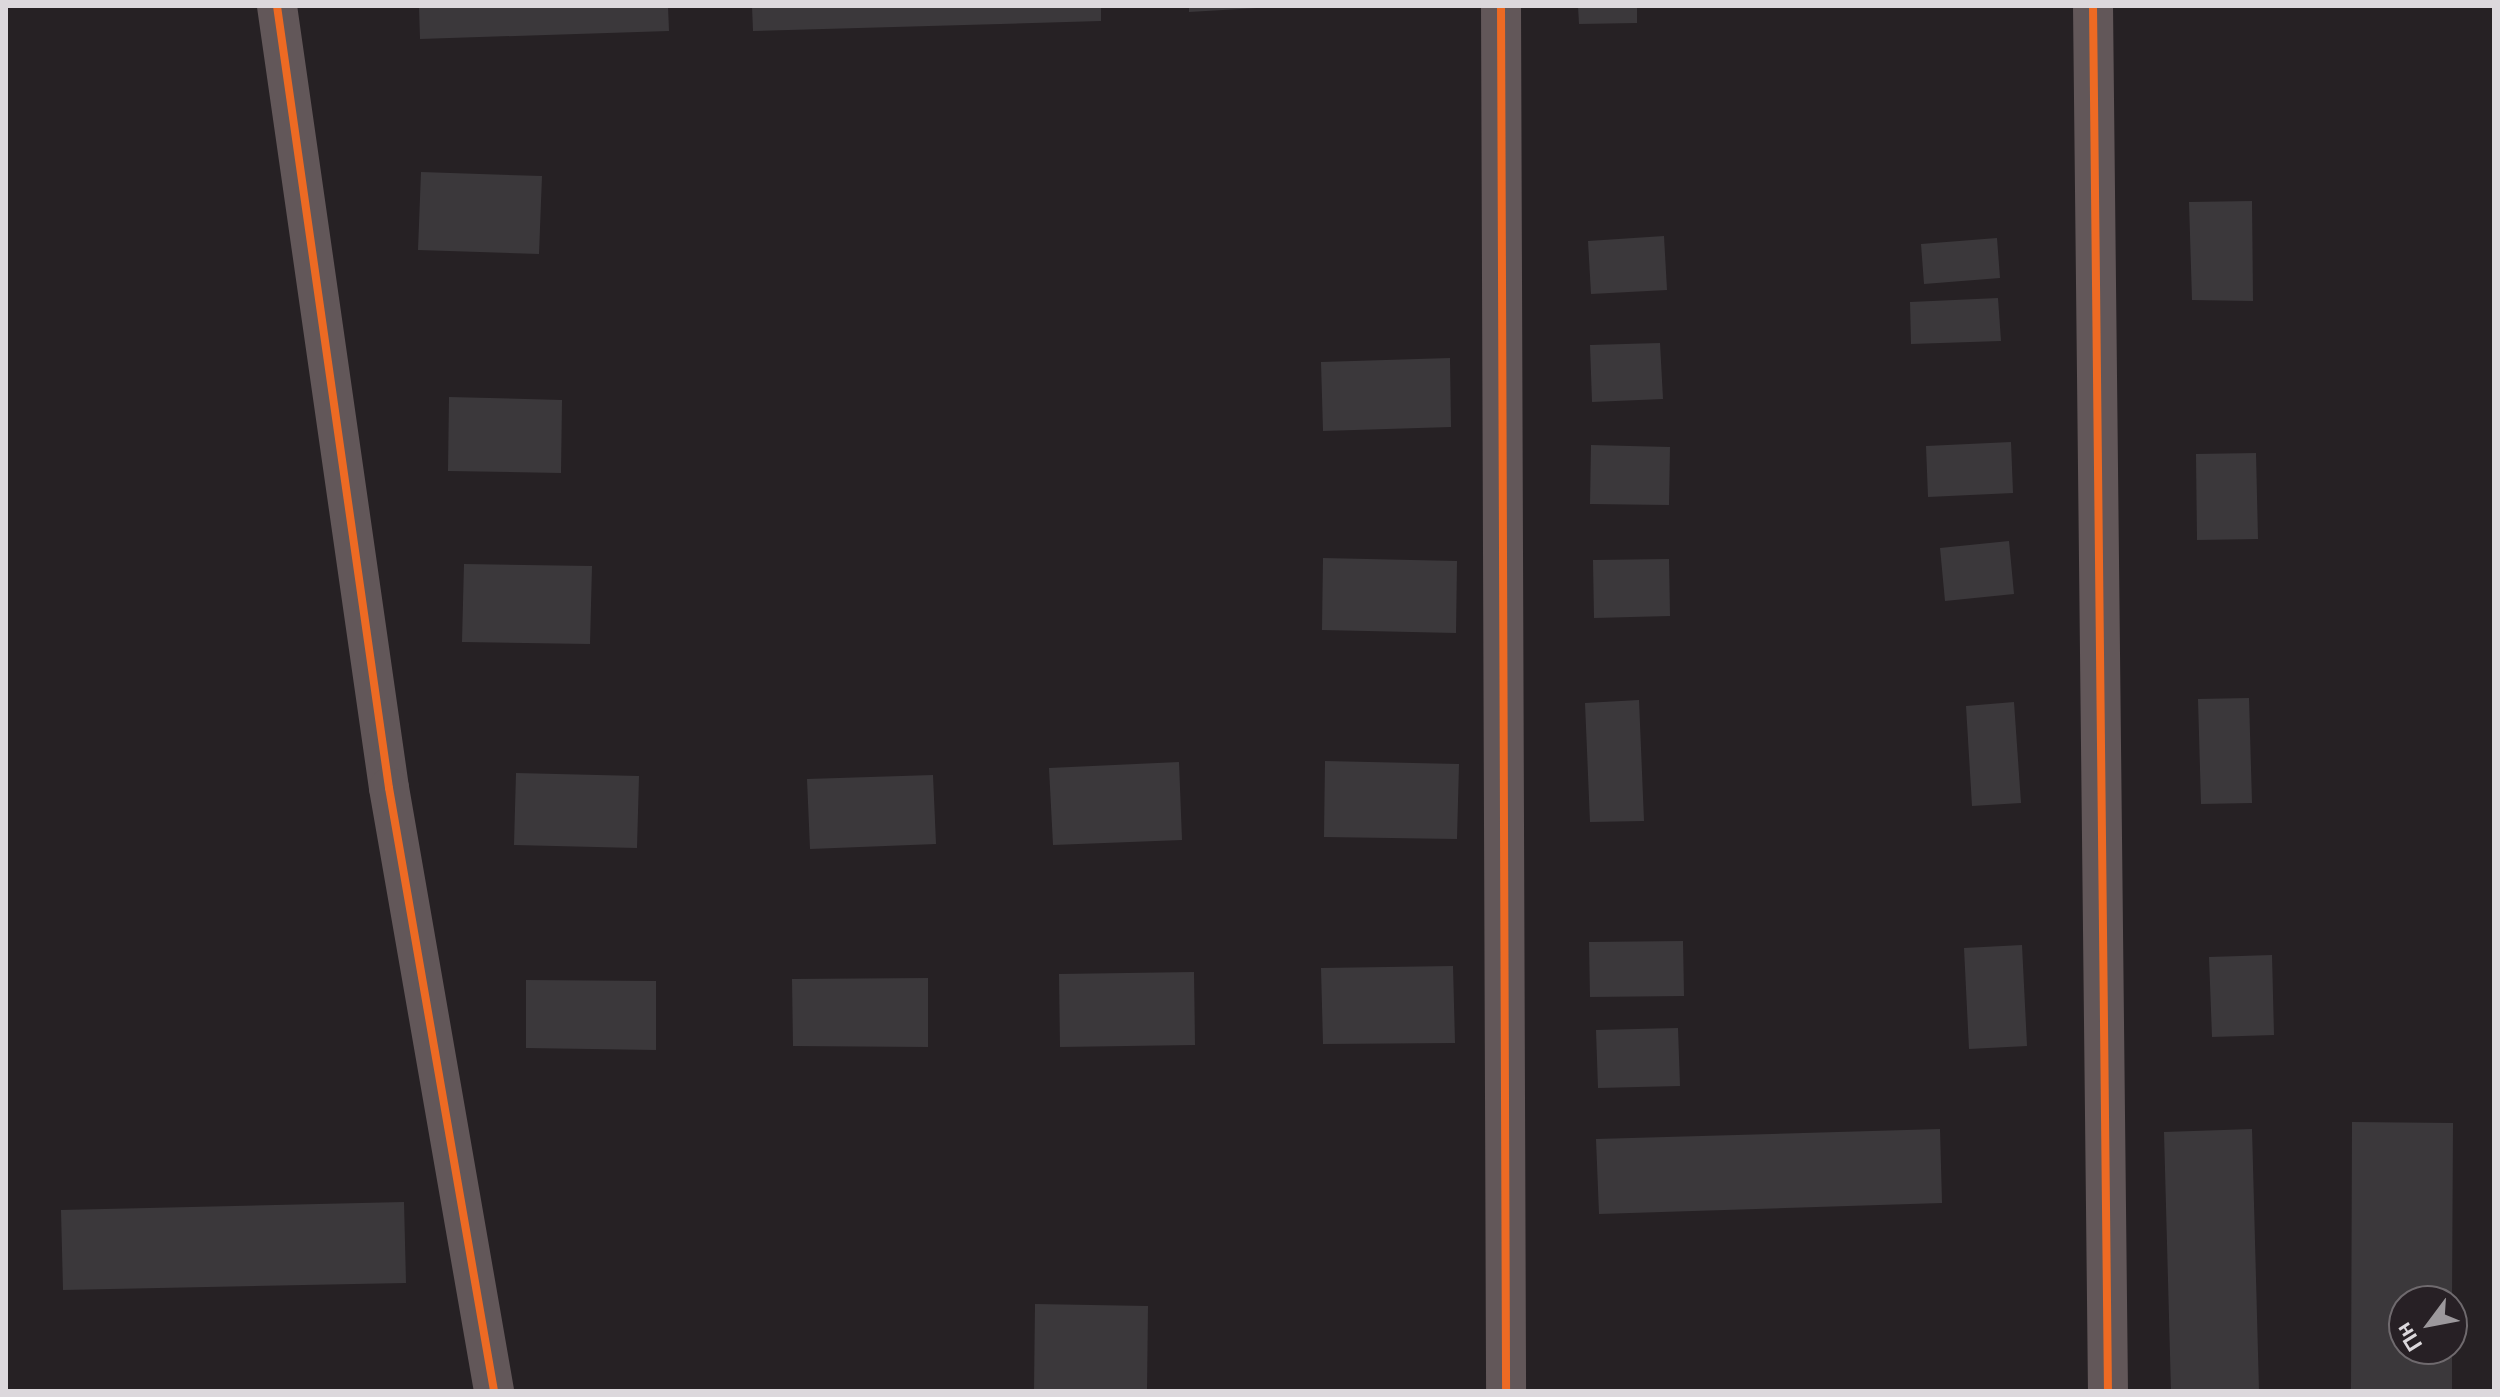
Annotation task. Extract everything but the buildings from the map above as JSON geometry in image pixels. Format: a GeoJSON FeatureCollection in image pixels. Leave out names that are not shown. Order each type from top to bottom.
{"type":"FeatureCollection","features":[{"type":"Feature","properties":{"kind":"street"},"geometry":{"type":"LineString","coordinates":[[277,6],[389,788],[494,1391]]}},
{"type":"Feature","properties":{"kind":"street"},"geometry":{"type":"LineString","coordinates":[[1501,6],[1506,1391]]}},
{"type":"Feature","properties":{"kind":"street"},"geometry":{"type":"LineString","coordinates":[[2093,6],[2108,1391]]}},
{"type":"Feature","properties":{"kind":"cycle path"},"geometry":{"type":"LineString","coordinates":[[277,6],[389,788],[494,1391]]}},
{"type":"Feature","properties":{"kind":"cycle path"},"geometry":{"type":"LineString","coordinates":[[1501,6],[1506,1391]]}},
{"type":"Feature","properties":{"kind":"cycle path"},"geometry":{"type":"LineString","coordinates":[[2093,6],[2108,1391]]}}]}
